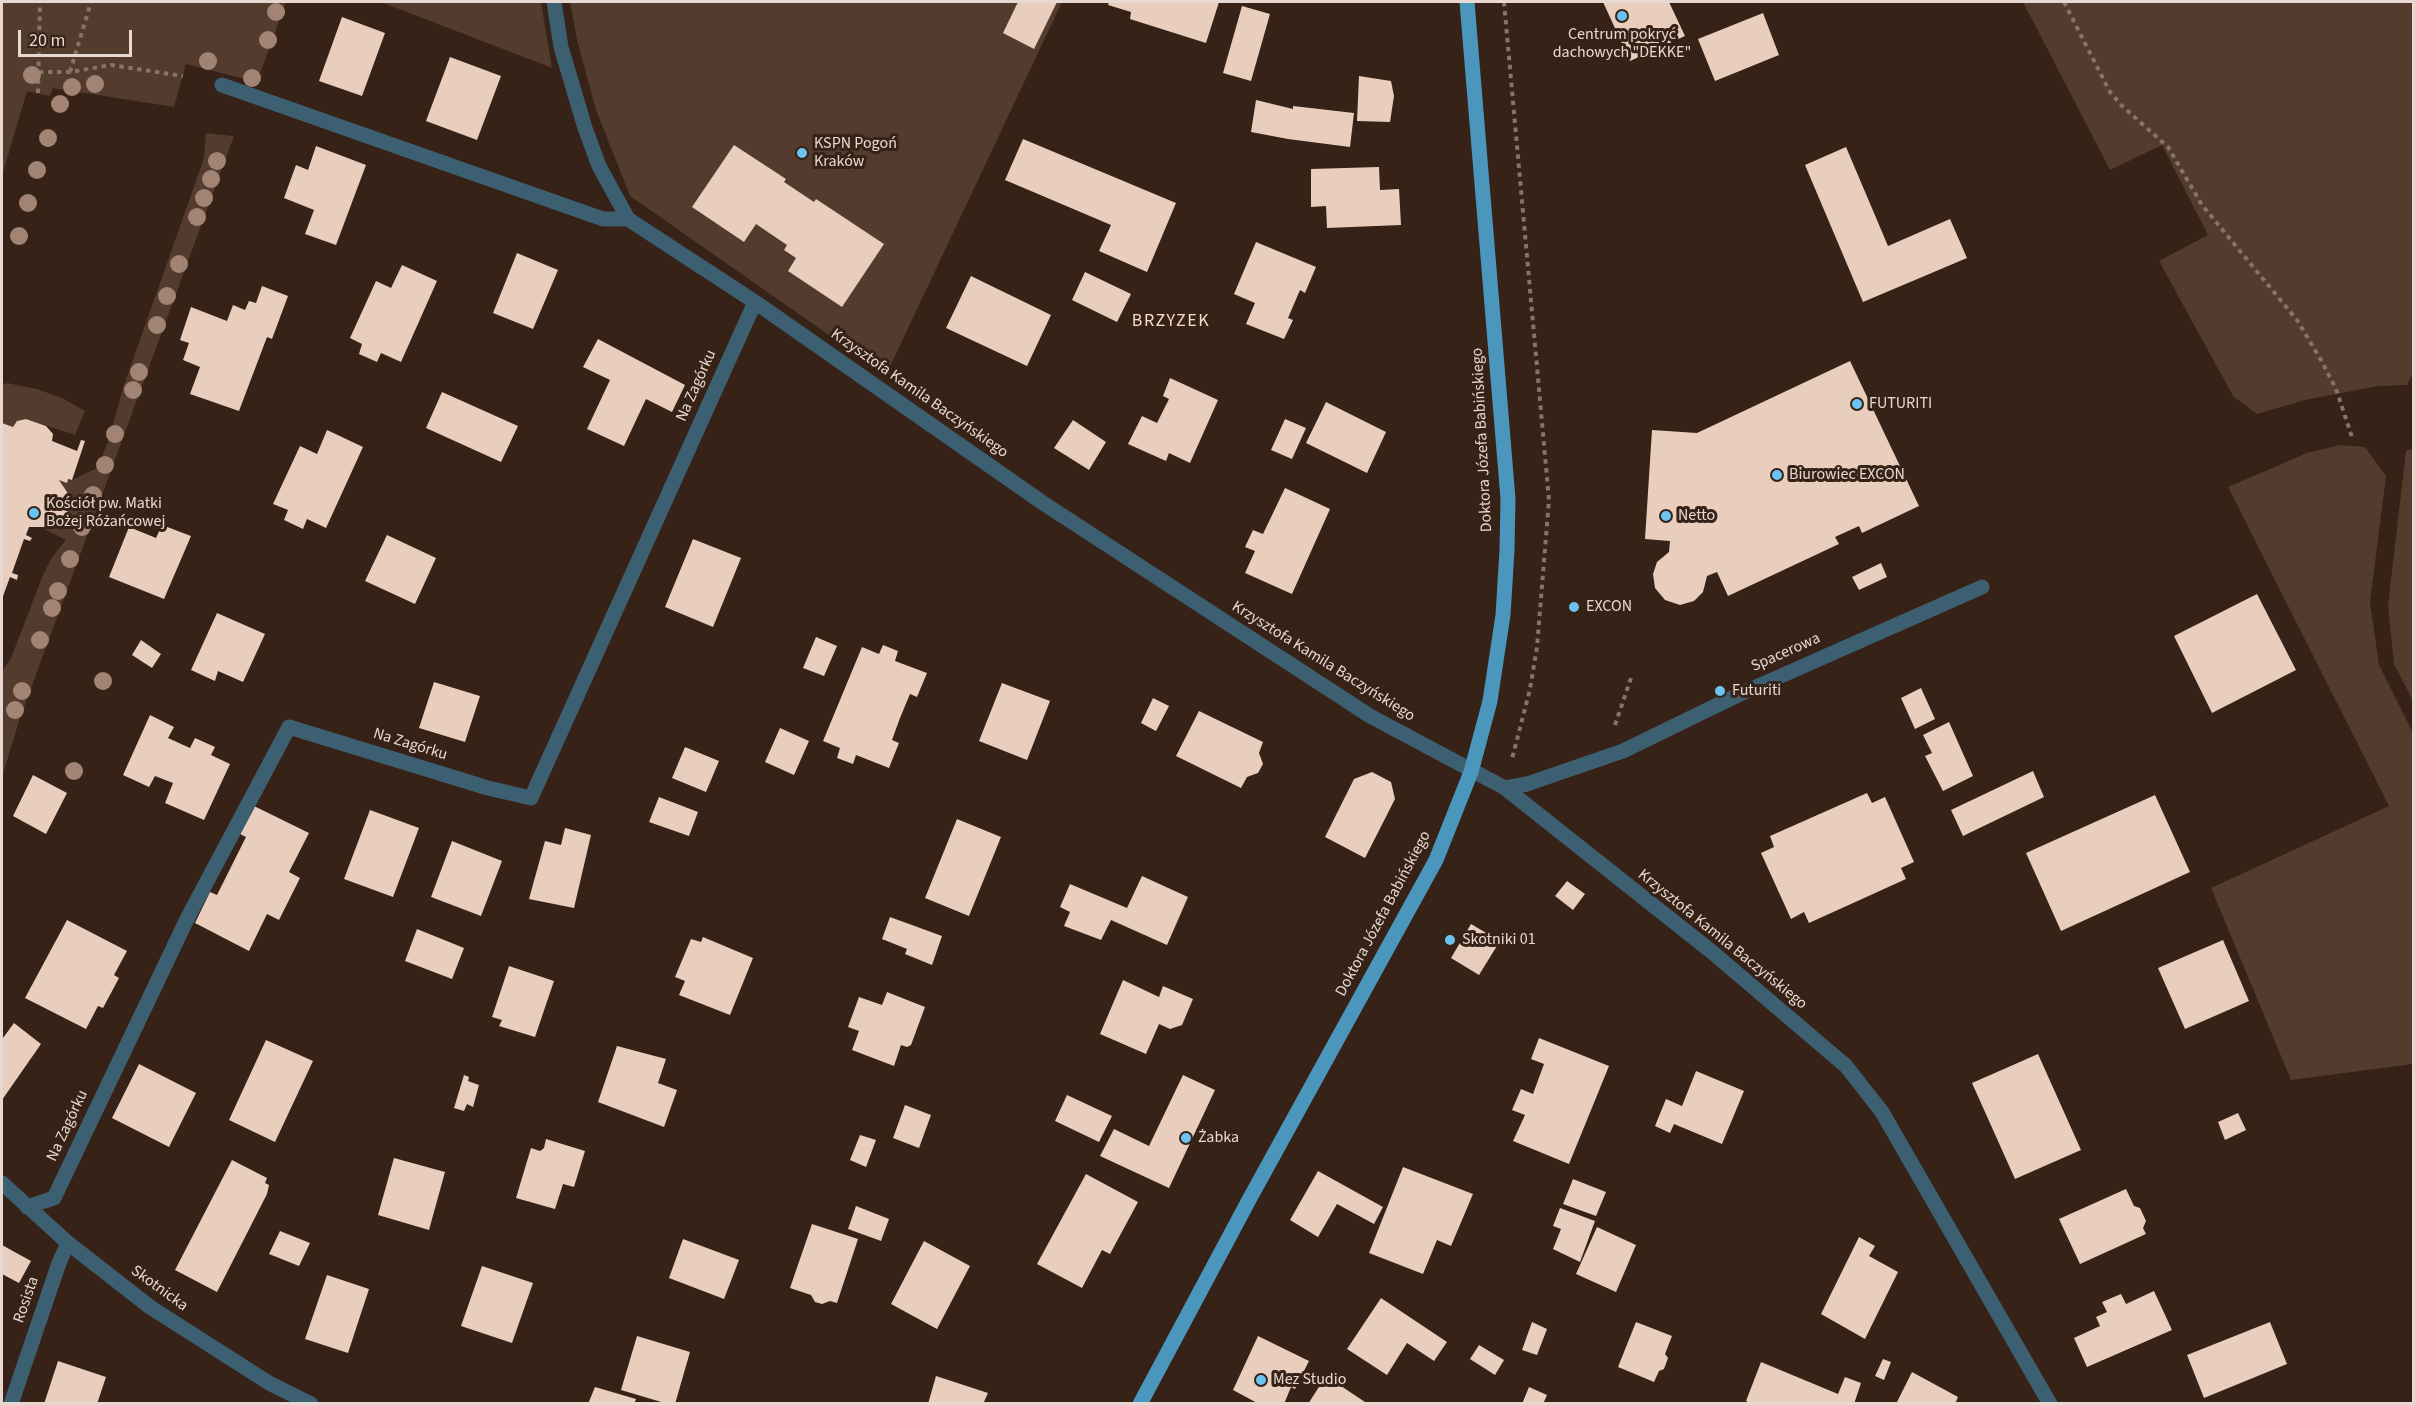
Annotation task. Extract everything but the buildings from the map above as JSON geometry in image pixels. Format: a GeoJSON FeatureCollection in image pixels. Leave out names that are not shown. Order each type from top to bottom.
{"type":"FeatureCollection","features":[{"type":"Feature","properties":{"kind":"main road","name":"Doktora Józefa Babińskiego"},"geometry":{"type":"LineString","coordinates":[[1140,1404],[1250,1198],[1436,860],[1471,772],[1490,701],[1503,615],[1508,499],[1467,2]]}},
{"type":"Feature","properties":{"kind":"street","name":"Krzysztofa Kamila Baczyńskiego"},"geometry":{"type":"LineString","coordinates":[[554,2],[561,47],[585,128],[599,166],[628,219],[755,302],[1053,510],[1370,716],[1504,788],[1712,952],[1846,1066],[1882,1112],[2050,1404]]}},
{"type":"Feature","properties":{"kind":"street"},"geometry":{"type":"LineString","coordinates":[[222,85],[603,219],[628,219]]}},
{"type":"Feature","properties":{"kind":"street","name":"Na Zagórku"},"geometry":{"type":"LineString","coordinates":[[27,1207],[54,1198],[188,917],[290,727],[488,788],[531,798],[755,302]]}},
{"type":"Feature","properties":{"kind":"street","name":"Spacerowa"},"geometry":{"type":"LineString","coordinates":[[1504,788],[1527,784],[1623,751],[1769,681],[1982,587]]}},
{"type":"Feature","properties":{"kind":"street","name":"Skotnicka"},"geometry":{"type":"LineString","coordinates":[[2,1183],[68,1243],[150,1306],[269,1383],[311,1404]]}},
{"type":"Feature","properties":{"kind":"street","name":"Rosista"},"geometry":{"type":"LineString","coordinates":[[10,1404],[68,1243]]}},
{"type":"Feature","properties":{"kind":"path"},"geometry":{"type":"LineString","coordinates":[[38,93],[40,2]]}},
{"type":"Feature","properties":{"kind":"path"},"geometry":{"type":"LineString","coordinates":[[70,72],[91,2]]}},
{"type":"Feature","properties":{"kind":"path"},"geometry":{"type":"LineString","coordinates":[[2064,2],[2110,92],[2122,106],[2168,147],[2202,206],[2297,320],[2336,389],[2352,437]]}},
{"type":"Feature","properties":{"kind":"path"},"geometry":{"type":"LineString","coordinates":[[39,72],[70,72],[111,65],[183,76]]}},
{"type":"Feature","properties":{"kind":"path"},"geometry":{"type":"LineString","coordinates":[[1603,758],[1631,678]]}},
{"type":"Feature","properties":{"kind":"shaded area"},"geometry":{"type":"Polygon","coordinates":[[[2,2],[286,2],[257,82],[186,64],[174,107],[53,88],[50,96],[27,91],[2,176],[2,2]]]}},
{"type":"Feature","properties":{"kind":"shaded area"},"geometry":{"type":"Polygon","coordinates":[[[381,2],[541,2],[552,68],[381,2]]]}},
{"type":"Feature","properties":{"kind":"shaded area","name":"KSPN Pogoń Kraków"},"geometry":{"type":"Polygon","coordinates":[[[570,2],[1062,2],[886,375],[630,196],[596,110],[577,40],[570,2]]]}},
{"type":"Feature","properties":{"kind":"shaded area"},"geometry":{"type":"Polygon","coordinates":[[[2023,2],[2413,2],[2414,371],[2407,385],[2378,386],[2305,400],[2257,414],[2233,396],[2159,261],[2208,235],[2162,145],[2110,170],[2023,2]]]}},
{"type":"Feature","properties":{"kind":"shaded area"},"geometry":{"type":"Polygon","coordinates":[[[206,133],[234,136],[20,718],[2,777],[2,671],[11,658],[43,575],[52,557],[66,540],[44,529],[64,519],[70,507],[69,495],[59,480],[72,480],[97,468],[108,442],[124,385],[204,158],[206,133]]]}},
{"type":"Feature","properties":{"kind":"shaded area"},"geometry":{"type":"Polygon","coordinates":[[[7,383],[37,389],[62,398],[85,411],[75,435],[26,419],[17,421],[13,427],[2,423],[2,385],[7,383]]]}},
{"type":"Feature","properties":{"kind":"shaded area"},"geometry":{"type":"Polygon","coordinates":[[[2340,445],[2365,447],[2386,476],[2370,602],[2379,665],[2413,733],[2413,1064],[2291,1080],[2211,888],[2389,806],[2228,487],[2307,453],[2340,445]]]}},
{"type":"Feature","properties":{"kind":"shaded area"},"geometry":{"type":"Polygon","coordinates":[[[2414,448],[2413,701],[2394,664],[2388,605],[2406,451],[2414,448]]]}},
{"type":"Feature","properties":{"kind":"place","name":"Centrum pokryć dachowych \"DEKKE\""},"geometry":{"type":"Point","coordinates":[1622,16]}},
{"type":"Feature","properties":{"kind":"place","name":"KSPN Pogoń Kraków"},"geometry":{"type":"Point","coordinates":[802,153]}},
{"type":"Feature","properties":{"kind":"place","name":"FUTURITI"},"geometry":{"type":"Point","coordinates":[1857,404]}},
{"type":"Feature","properties":{"kind":"place","name":"Biurowiec EXCON"},"geometry":{"type":"Point","coordinates":[1777,475]}},
{"type":"Feature","properties":{"kind":"place","name":"Kościół pw. Matki Bożej Różańcowej"},"geometry":{"type":"Point","coordinates":[34,513]}},
{"type":"Feature","properties":{"kind":"place","name":"Netto"},"geometry":{"type":"Point","coordinates":[1666,516]}},
{"type":"Feature","properties":{"kind":"place","name":"EXCON"},"geometry":{"type":"Point","coordinates":[1574,607]}},
{"type":"Feature","properties":{"kind":"place","name":"Futuriti"},"geometry":{"type":"Point","coordinates":[1720,691]}},
{"type":"Feature","properties":{"kind":"place","name":"Skotniki 01"},"geometry":{"type":"Point","coordinates":[1450,940]}},
{"type":"Feature","properties":{"kind":"place","name":"Żabka"},"geometry":{"type":"Point","coordinates":[1186,1138]}},
{"type":"Feature","properties":{"kind":"place","name":"Mez Studio"},"geometry":{"type":"Point","coordinates":[1261,1380]}},
{"type":"Feature","properties":{"kind":"district","name":"BRZYZEK"},"geometry":{"type":"Point","coordinates":[1171,322]}}]}
